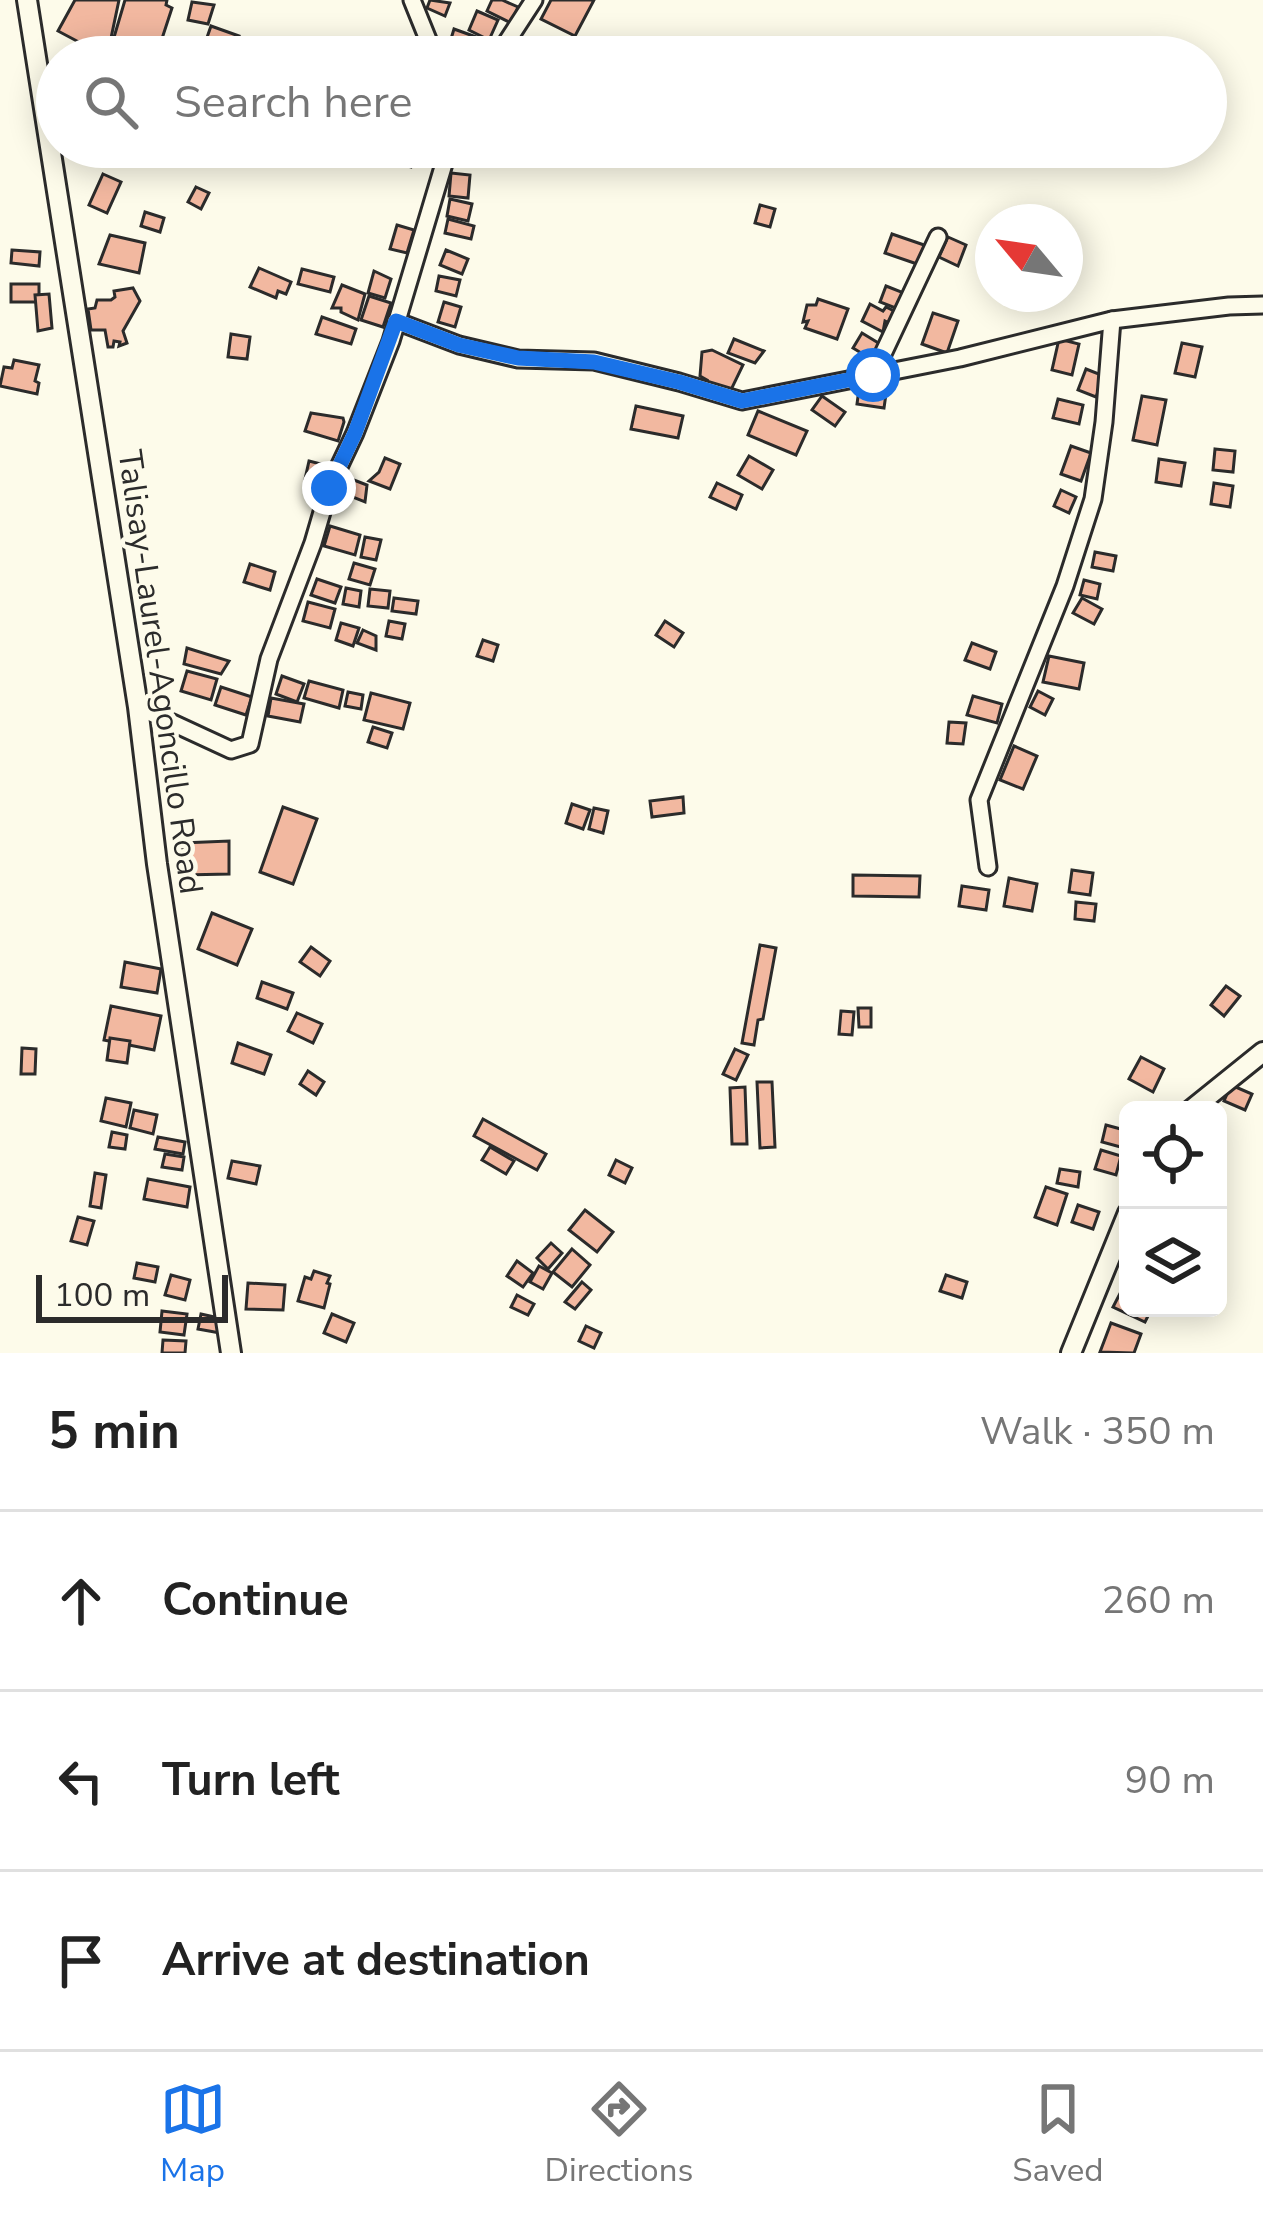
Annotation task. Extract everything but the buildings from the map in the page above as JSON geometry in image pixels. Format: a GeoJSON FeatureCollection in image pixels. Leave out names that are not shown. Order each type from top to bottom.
{"type":"FeatureCollection","features":[{"type":"Feature","properties":{"kind":"main road","name":"Talisay-Laurel-Agoncillo Road"},"geometry":{"type":"LineString","coordinates":[[27,0],[36,57]]}},
{"type":"Feature","properties":{"kind":"main road","name":"Talisay-Laurel-Agoncillo Road"},"geometry":{"type":"LineString","coordinates":[[53,168],[138,707],[231,1353]]}},
{"type":"Feature","properties":{"kind":"main road"},"geometry":{"type":"LineString","coordinates":[[1202,1101],[1263,1052]]}},
{"type":"Feature","properties":{"kind":"main road"},"geometry":{"type":"LineString","coordinates":[[1072,1353],[1119,1236]]}},
{"type":"Feature","properties":{"kind":"street"},"geometry":{"type":"LineString","coordinates":[[412,0],[427,36]]}},
{"type":"Feature","properties":{"kind":"street"},"geometry":{"type":"LineString","coordinates":[[510,36],[533,0]]}},
{"type":"Feature","properties":{"kind":"street"},"geometry":{"type":"LineString","coordinates":[[138,707],[231,750],[250,744],[268,658],[396,321],[443,169]]}},
{"type":"Feature","properties":{"kind":"street"},"geometry":{"type":"LineString","coordinates":[[873,375],[938,237]]}},
{"type":"Feature","properties":{"kind":"street"},"geometry":{"type":"LineString","coordinates":[[396,321],[459,345],[518,358],[594,362],[742,401],[960,358],[1112,320],[1263,305]]}},
{"type":"Feature","properties":{"kind":"street"},"geometry":{"type":"LineString","coordinates":[[988,867],[979,800],[1065,586],[1093,499],[1112,320]]}},
{"type":"Feature","properties":{"kind":"path"},"geometry":{"type":"LineString","coordinates":[[443,169],[448,168]]}},
{"type":"Feature","properties":{"kind":"route"},"geometry":{"type":"LineString","coordinates":[[329,488],[355,433],[396,321],[459,345],[518,358],[594,362],[742,401],[873,375]]}}]}
